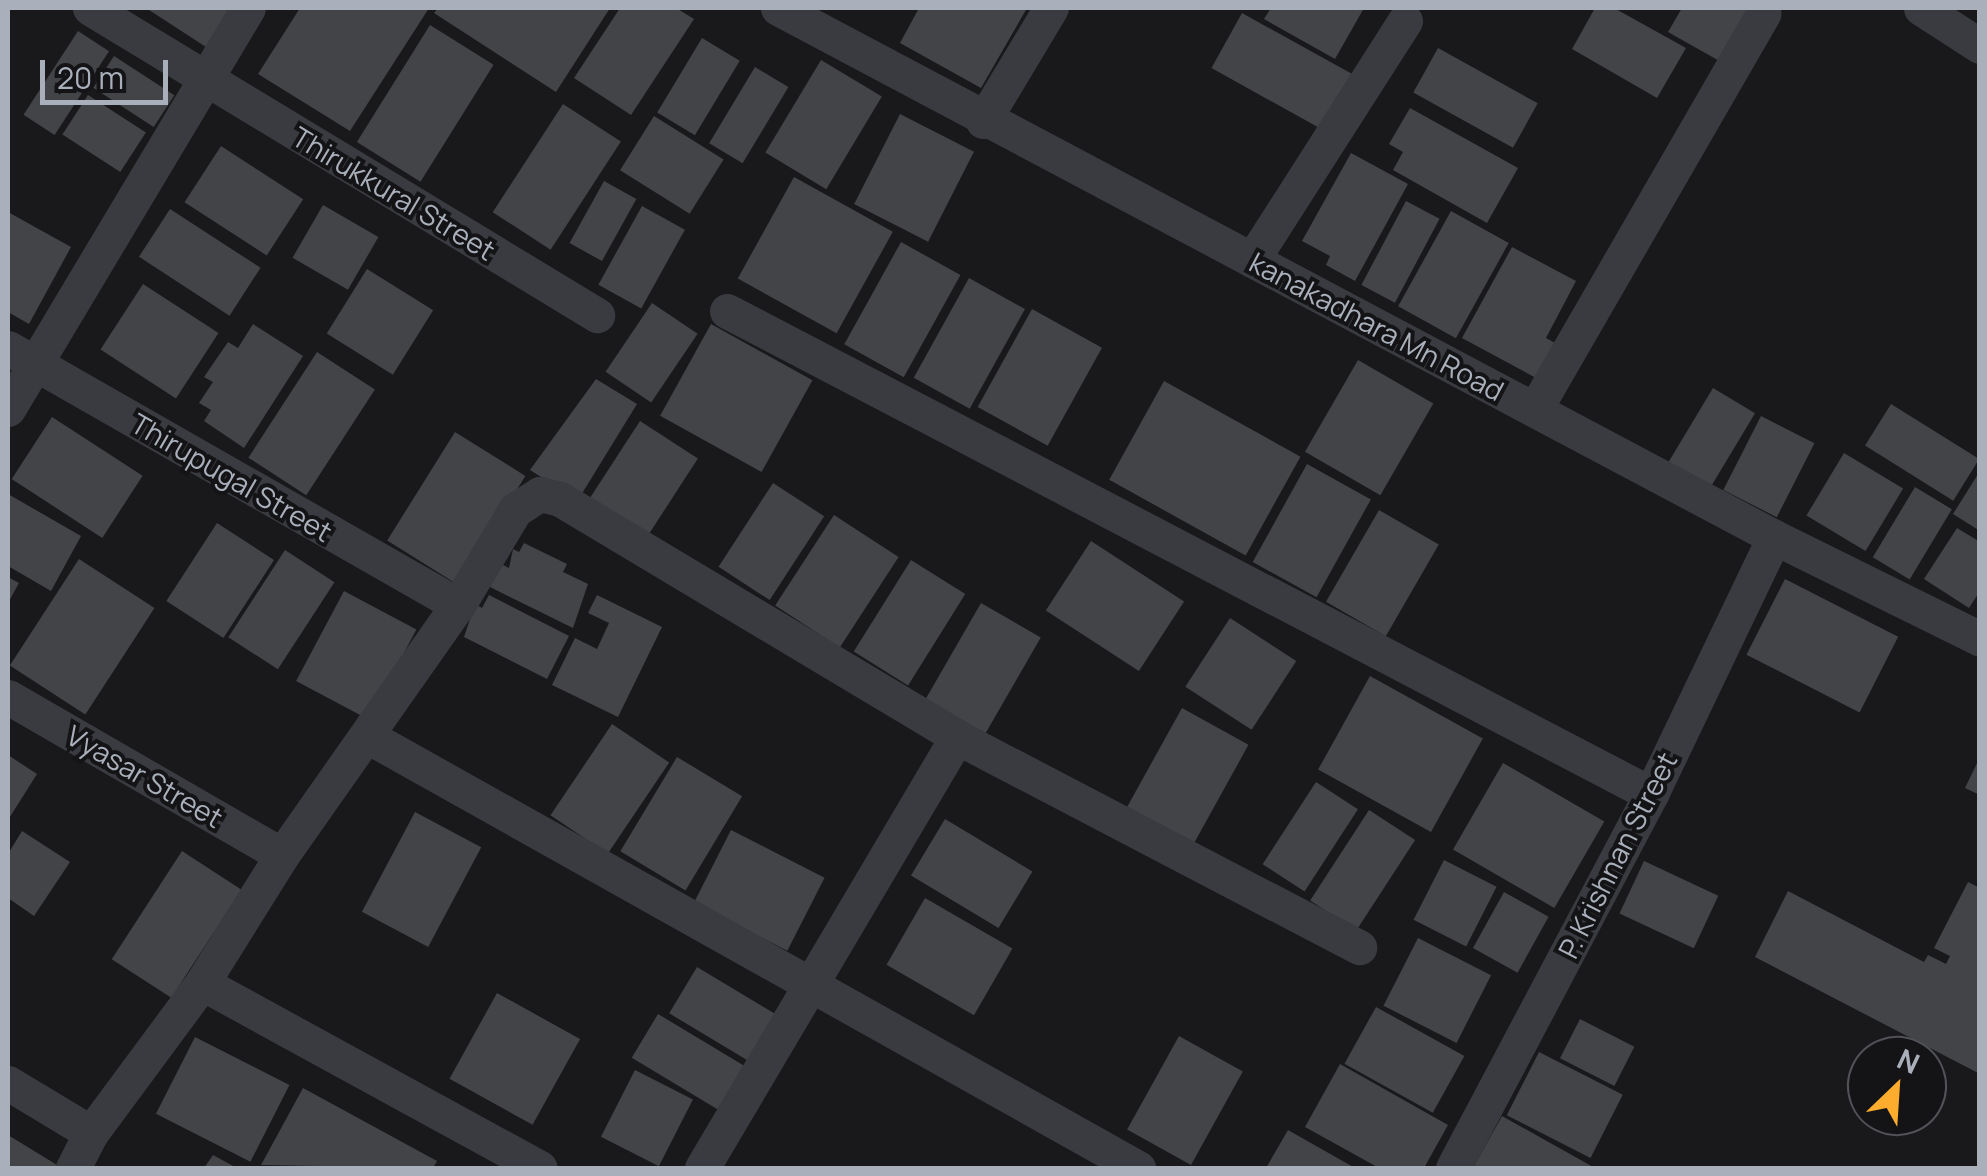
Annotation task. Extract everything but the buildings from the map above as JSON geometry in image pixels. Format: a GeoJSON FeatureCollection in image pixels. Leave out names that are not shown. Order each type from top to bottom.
{"type":"FeatureCollection","features":[{"type":"Feature","properties":{"kind":"street","name":"Thirukkural Street"},"geometry":{"type":"LineString","coordinates":[[90,8],[597,316]]}},
{"type":"Feature","properties":{"kind":"street"},"geometry":{"type":"LineString","coordinates":[[8,408],[21,356],[248,8]]}},
{"type":"Feature","properties":{"kind":"street","name":"kanakadhara Mn Road"},"geometry":{"type":"LineString","coordinates":[[778,8],[1774,537],[1980,639]]}},
{"type":"Feature","properties":{"kind":"street"},"geometry":{"type":"LineString","coordinates":[[984,120],[1051,8]]}},
{"type":"Feature","properties":{"kind":"street"},"geometry":{"type":"LineString","coordinates":[[1921,8],[1980,46]]}},
{"type":"Feature","properties":{"kind":"street"},"geometry":{"type":"LineString","coordinates":[[1535,410],[1764,13]]}},
{"type":"Feature","properties":{"kind":"street"},"geometry":{"type":"LineString","coordinates":[[1252,260],[1406,20]]}},
{"type":"Feature","properties":{"kind":"street"},"geometry":{"type":"LineString","coordinates":[[727,311],[1650,794]]}},
{"type":"Feature","properties":{"kind":"street","name":"Thirupugal Street"},"geometry":{"type":"LineString","coordinates":[[21,356],[458,605]]}},
{"type":"Feature","properties":{"kind":"street"},"geometry":{"type":"LineString","coordinates":[[73,1168],[91,1133],[202,983],[282,855],[369,737],[458,605],[515,510],[529,496],[550,496],[957,737],[1360,947]]}},
{"type":"Feature","properties":{"kind":"street","name":"P. Krishnan Street"},"geometry":{"type":"LineString","coordinates":[[1453,1168],[1650,794],[1774,537]]}},
{"type":"Feature","properties":{"kind":"street","name":"Vyasar Street"},"geometry":{"type":"LineString","coordinates":[[8,698],[282,855]]}},
{"type":"Feature","properties":{"kind":"street"},"geometry":{"type":"LineString","coordinates":[[369,737],[1138,1168]]}},
{"type":"Feature","properties":{"kind":"street"},"geometry":{"type":"LineString","coordinates":[[702,1168],[814,985],[957,737]]}},
{"type":"Feature","properties":{"kind":"street"},"geometry":{"type":"LineString","coordinates":[[202,983],[540,1168]]}},
{"type":"Feature","properties":{"kind":"street"},"geometry":{"type":"LineString","coordinates":[[8,1083],[91,1133]]}}]}
